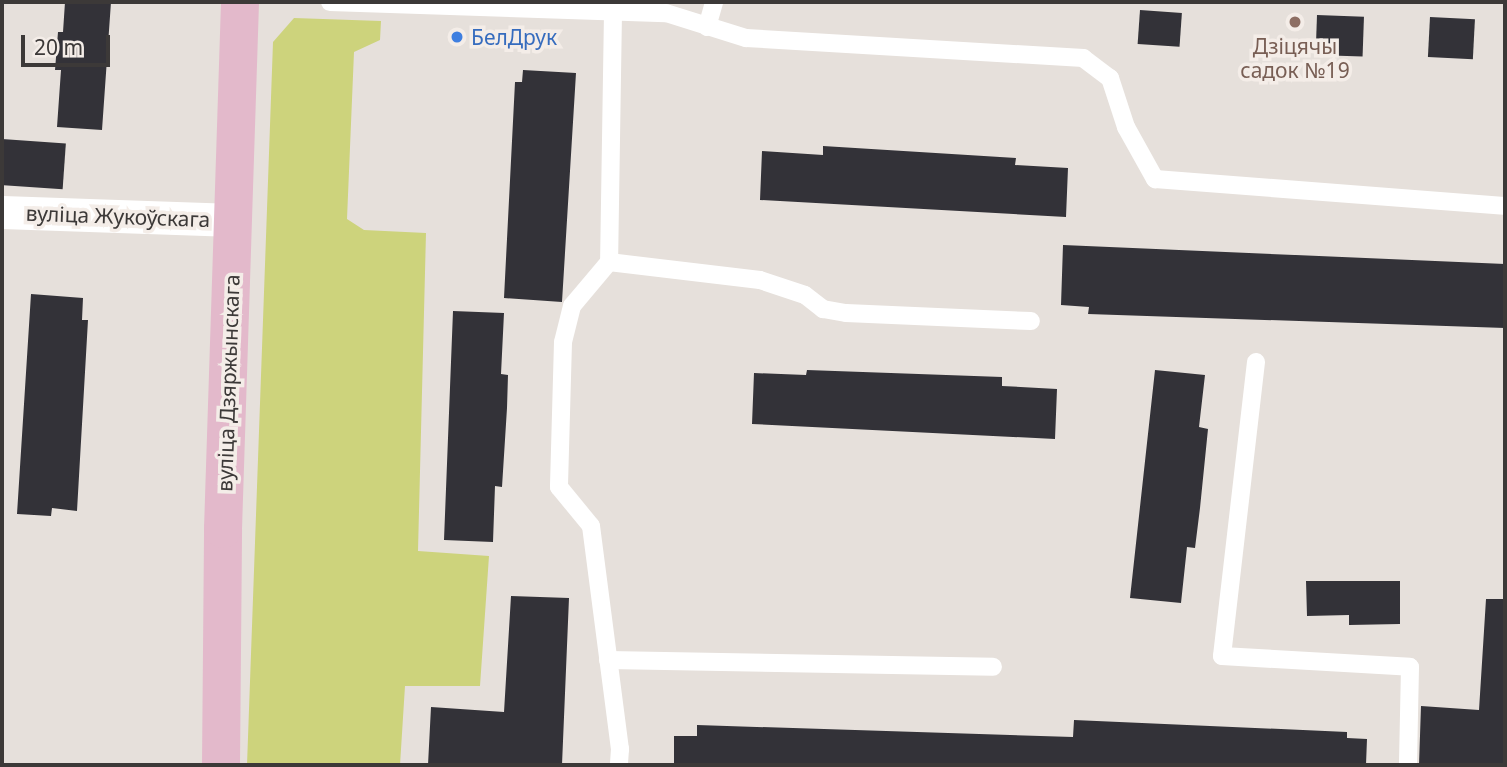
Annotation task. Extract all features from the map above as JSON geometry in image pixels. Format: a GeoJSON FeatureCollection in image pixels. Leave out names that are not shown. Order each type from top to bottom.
{"type":"FeatureCollection","features":[{"type":"Feature","properties":{"kind":"main road","name":"вуліца Дзяржынскага"},"geometry":{"type":"LineString","coordinates":[[220,765],[223,529],[240,2]]}},
{"type":"Feature","properties":{"kind":"street","name":"вуліца Жукоўскага"},"geometry":{"type":"LineString","coordinates":[[2,212],[234,220]]}},
{"type":"Feature","properties":{"kind":"lane"},"geometry":{"type":"LineString","coordinates":[[330,2],[666,13],[746,38],[1083,58],[1110,78],[1126,127],[1155,179],[1504,206]]}},
{"type":"Feature","properties":{"kind":"lane"},"geometry":{"type":"LineString","coordinates":[[708,27],[714,2]]}},
{"type":"Feature","properties":{"kind":"lane"},"geometry":{"type":"LineString","coordinates":[[613,12],[609,262],[572,306],[563,342],[559,487],[591,526],[620,749],[619,765]]}},
{"type":"Feature","properties":{"kind":"lane"},"geometry":{"type":"LineString","coordinates":[[609,262],[760,280],[805,296],[823,309],[846,313],[1031,321]]}},
{"type":"Feature","properties":{"kind":"lane"},"geometry":{"type":"LineString","coordinates":[[1256,362],[1222,656],[1410,667],[1408,765]]}},
{"type":"Feature","properties":{"kind":"lane"},"geometry":{"type":"LineString","coordinates":[[608,660],[993,667]]}},
{"type":"Feature","properties":{"kind":"green space"},"geometry":{"type":"Polygon","coordinates":[[[294,18],[381,21],[380,40],[354,52],[347,219],[364,230],[426,233],[418,551],[489,556],[480,686],[405,686],[400,765],[247,765],[273,42],[294,18]]]}},
{"type":"Feature","properties":{"kind":"building"},"geometry":{"type":"Polygon","coordinates":[[[65,2],[111,2],[102,130],[57,127],[61,70],[55,70],[58,32],[63,32],[65,2]]]}},
{"type":"Feature","properties":{"kind":"building"},"geometry":{"type":"Polygon","coordinates":[[[1140,10],[1182,13],[1180,47],[1138,44],[1140,10]]]}},
{"type":"Feature","properties":{"kind":"building"},"geometry":{"type":"Polygon","coordinates":[[[1317,15],[1364,17],[1363,57],[1316,55],[1317,15]]]}},
{"type":"Feature","properties":{"kind":"building"},"geometry":{"type":"Polygon","coordinates":[[[1430,17],[1475,19],[1473,59],[1428,57],[1430,17]]]}},
{"type":"Feature","properties":{"kind":"building"},"geometry":{"type":"Polygon","coordinates":[[[523,70],[576,73],[562,302],[504,298],[515,82],[522,82],[523,70]]]}},
{"type":"Feature","properties":{"kind":"building"},"geometry":{"type":"Polygon","coordinates":[[[2,139],[66,143],[63,189],[2,185],[2,139]]]}},
{"type":"Feature","properties":{"kind":"building"},"geometry":{"type":"Polygon","coordinates":[[[823,146],[1016,158],[1015,165],[1068,168],[1066,217],[760,200],[762,151],[823,155],[823,146]]]}},
{"type":"Feature","properties":{"kind":"building"},"geometry":{"type":"Polygon","coordinates":[[[1063,245],[1505,264],[1505,328],[1088,314],[1089,307],[1061,305],[1063,245]]]}},
{"type":"Feature","properties":{"kind":"building"},"geometry":{"type":"Polygon","coordinates":[[[31,294],[83,298],[82,320],[88,320],[77,511],[52,508],[51,516],[17,514],[31,294]]]}},
{"type":"Feature","properties":{"kind":"building"},"geometry":{"type":"Polygon","coordinates":[[[453,311],[504,313],[501,374],[508,375],[507,408],[502,487],[495,486],[493,542],[444,540],[453,311]]]}},
{"type":"Feature","properties":{"kind":"building"},"geometry":{"type":"Polygon","coordinates":[[[807,370],[1002,377],[1002,386],[1057,389],[1055,439],[752,424],[754,373],[806,375],[807,370]]]}},
{"type":"Feature","properties":{"kind":"building"},"geometry":{"type":"Polygon","coordinates":[[[1155,370],[1205,375],[1199,427],[1208,429],[1200,508],[1195,548],[1187,547],[1181,603],[1130,598],[1155,370]]]}},
{"type":"Feature","properties":{"kind":"building"},"geometry":{"type":"Polygon","coordinates":[[[1306,581],[1400,581],[1400,624],[1349,625],[1349,615],[1307,616],[1306,581]]]}},
{"type":"Feature","properties":{"kind":"building"},"geometry":{"type":"Polygon","coordinates":[[[511,596],[569,598],[562,765],[428,765],[431,707],[504,712],[511,596]]]}},
{"type":"Feature","properties":{"kind":"building"},"geometry":{"type":"Polygon","coordinates":[[[1486,599],[1505,599],[1505,765],[1419,765],[1421,706],[1479,710],[1486,599]]]}},
{"type":"Feature","properties":{"kind":"building"},"geometry":{"type":"Polygon","coordinates":[[[1074,720],[1347,732],[1347,738],[1367,739],[1366,765],[674,765],[674,736],[697,736],[697,725],[1073,737],[1074,720]]]}},
{"type":"Feature","properties":{"kind":"place","name":"Дзіцячы садок №19"},"geometry":{"type":"Point","coordinates":[1295,22]}},
{"type":"Feature","properties":{"kind":"place","name":"БелДрук"},"geometry":{"type":"Point","coordinates":[457,37]}}]}
